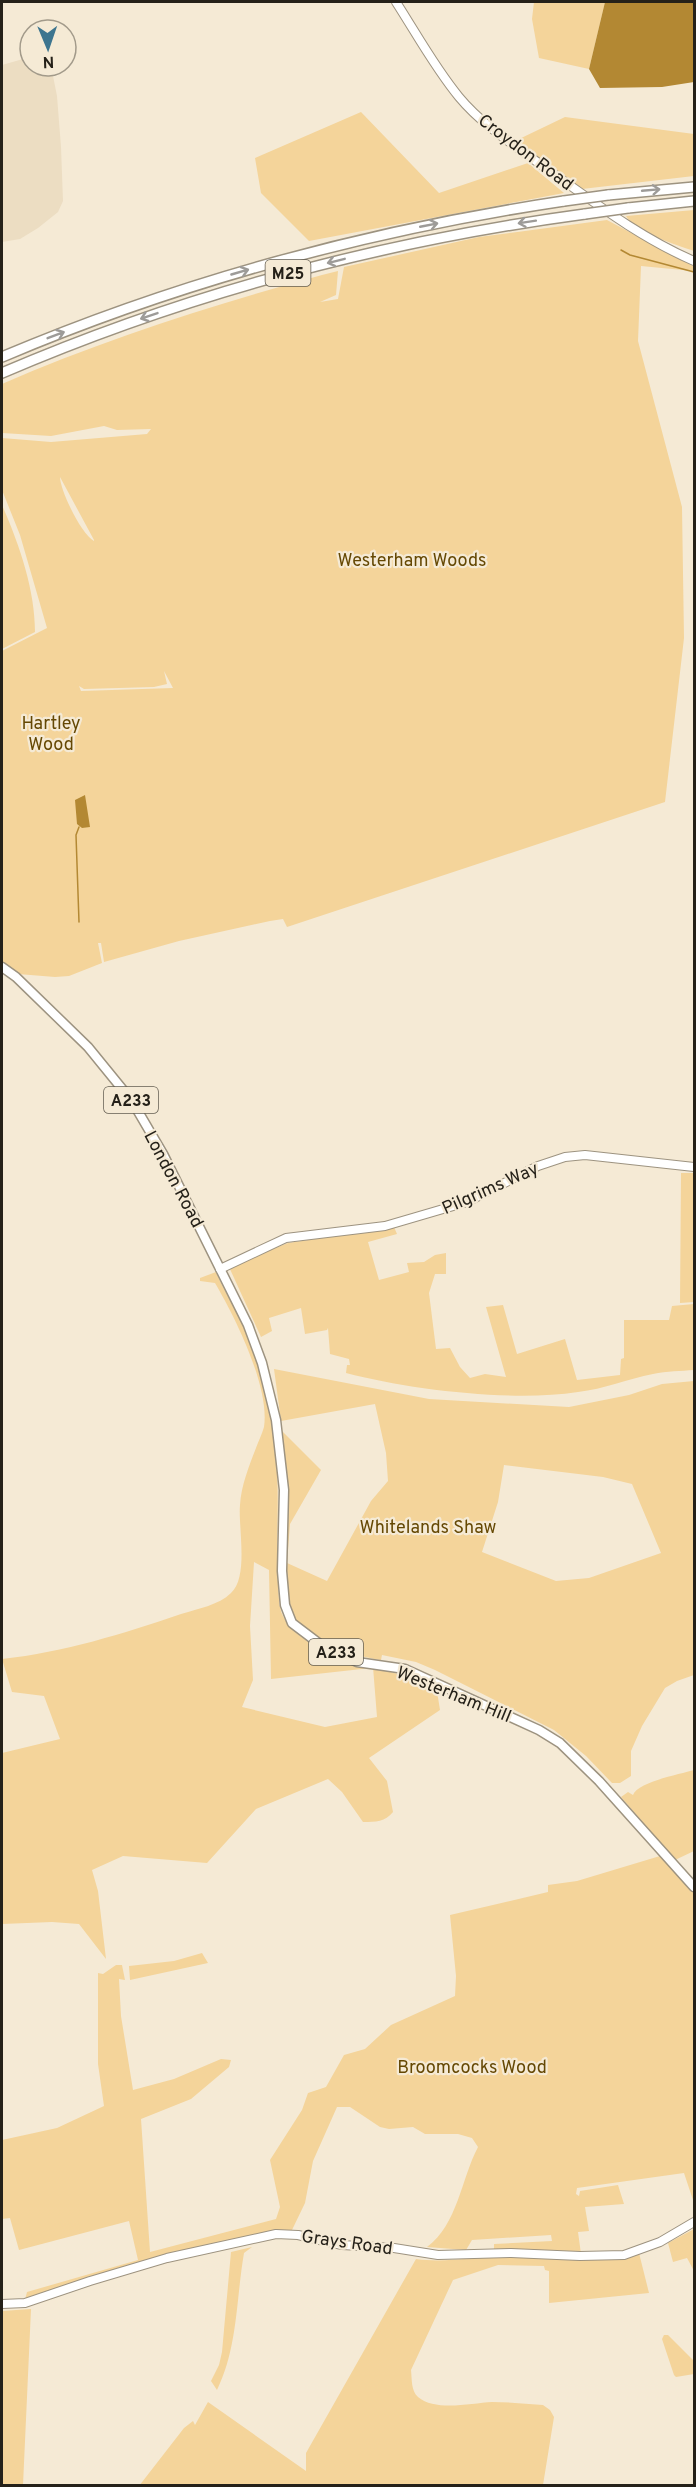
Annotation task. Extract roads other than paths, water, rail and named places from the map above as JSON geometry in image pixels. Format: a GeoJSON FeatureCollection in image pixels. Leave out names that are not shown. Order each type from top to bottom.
{"type":"FeatureCollection","features":[{"type":"Feature","properties":{"kind":"highway","name":"M25"},"geometry":{"type":"LineString","coordinates":[[2,357],[138,304],[265,265],[416,227],[564,201],[694,187]]}},
{"type":"Feature","properties":{"kind":"highway","name":"M25"},"geometry":{"type":"LineString","coordinates":[[2,373],[140,320],[279,276],[442,237],[585,214],[694,201]]}},
{"type":"Feature","properties":{"kind":"main road","name":"London Road"},"geometry":{"type":"LineString","coordinates":[[2,967],[16,977],[88,1047],[132,1101],[163,1154],[219,1267]]}},
{"type":"Feature","properties":{"kind":"main road","name":"Westerham Hill"},"geometry":{"type":"LineString","coordinates":[[219,1267],[248,1325],[262,1363],[276,1420],[284,1490],[282,1571],[285,1605],[292,1623],[321,1645],[357,1662],[405,1669],[539,1730],[560,1743],[599,1781],[694,1887]]}},
{"type":"Feature","properties":{"kind":"street","name":"Croydon Road"},"geometry":{"type":"LineString","coordinates":[[396,2],[448,82],[479,117],[539,163],[633,228],[694,261]]}},
{"type":"Feature","properties":{"kind":"street","name":"Pilgrims Way"},"geometry":{"type":"LineString","coordinates":[[219,1267],[286,1238],[385,1226],[457,1206],[538,1166],[565,1157],[585,1155],[694,1167]]}},
{"type":"Feature","properties":{"kind":"street","name":"Grays Road"},"geometry":{"type":"LineString","coordinates":[[2,2304],[25,2303],[167,2258],[276,2235],[298,2235],[342,2245],[394,2248],[438,2255],[511,2253],[624,2255],[660,2242],[694,2222]]}},
{"type":"Feature","properties":{"kind":"waterway"},"geometry":{"type":"LineString","coordinates":[[621,250],[630,255],[694,272]]}},
{"type":"Feature","properties":{"kind":"waterway"},"geometry":{"type":"LineString","coordinates":[[79,827],[76,835],[79,922]]}},
{"type":"Feature","properties":{"kind":"park label","name":"Westerham Woods"},"geometry":{"type":"Point","coordinates":[412,560]}},
{"type":"Feature","properties":{"kind":"park label","name":"Hartley Wood"},"geometry":{"type":"Point","coordinates":[51,733]}},
{"type":"Feature","properties":{"kind":"park label","name":"Whitelands Shaw"},"geometry":{"type":"Point","coordinates":[428,1527]}},
{"type":"Feature","properties":{"kind":"park label","name":"Broomcocks Wood"},"geometry":{"type":"Point","coordinates":[472,2067]}}]}
